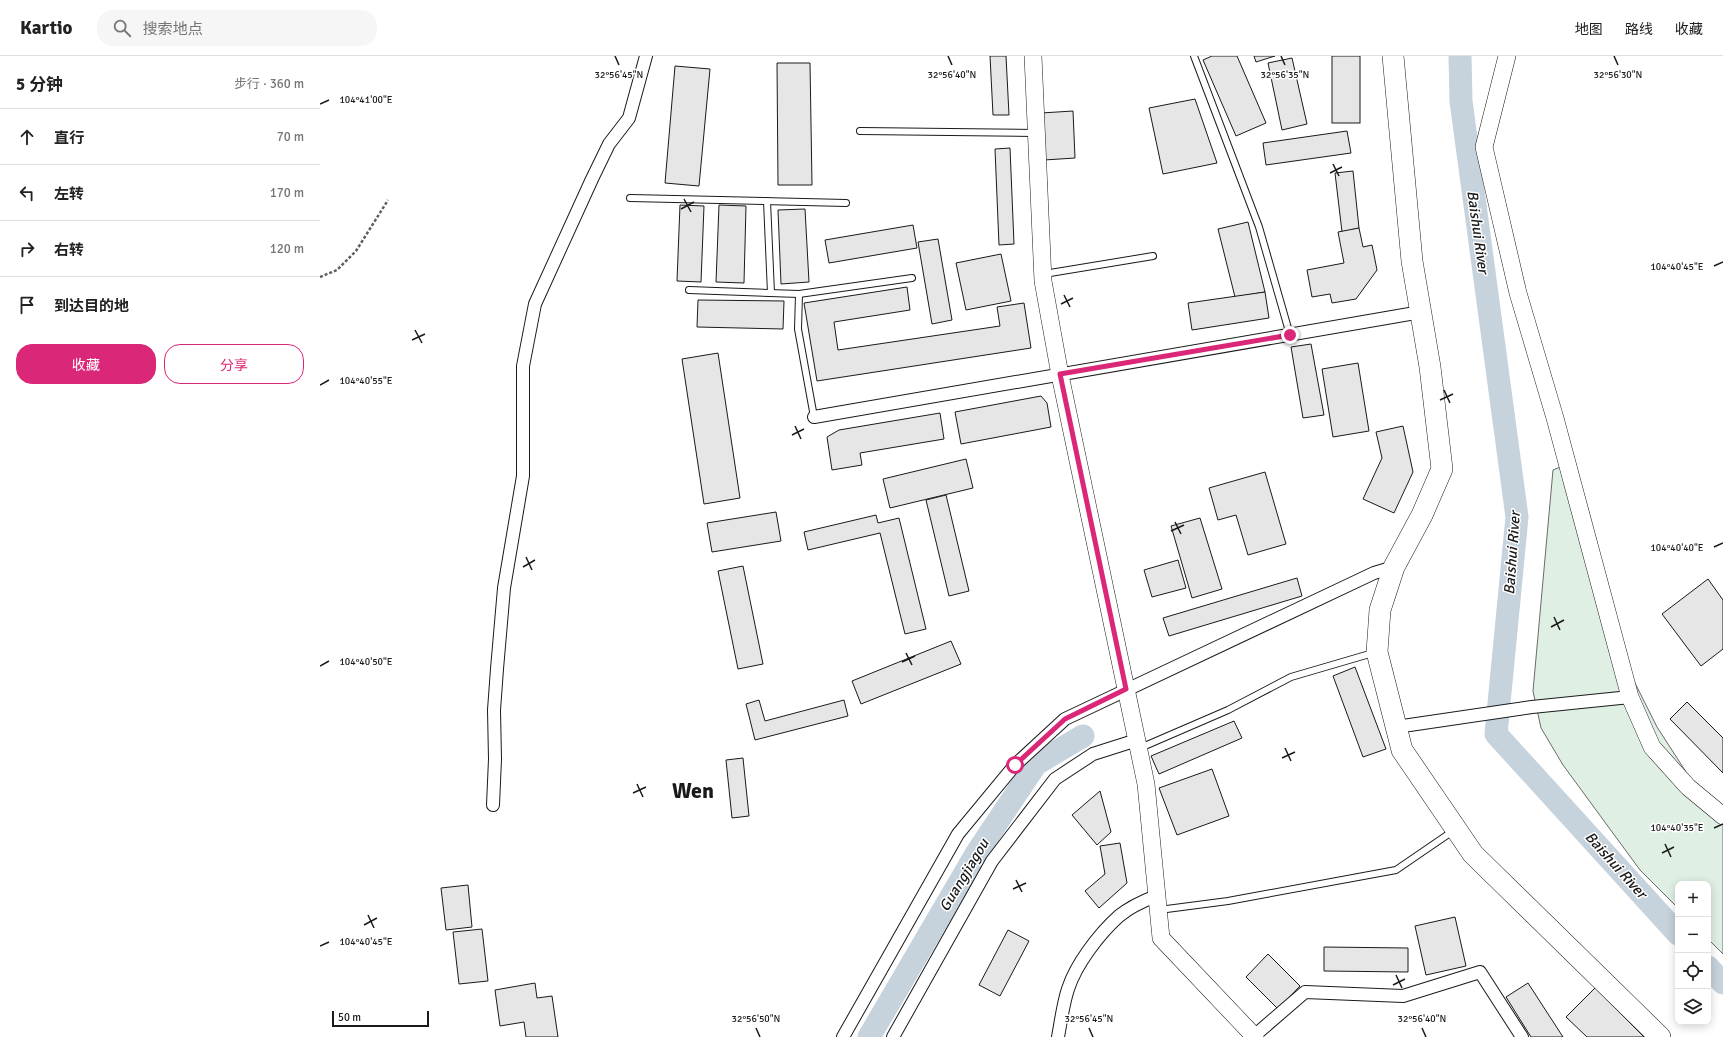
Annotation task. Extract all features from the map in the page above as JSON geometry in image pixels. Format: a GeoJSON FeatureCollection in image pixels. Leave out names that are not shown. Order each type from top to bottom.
{"type":"FeatureCollection","features":[{"type":"Feature","properties":{"kind":"highway"},"geometry":{"type":"LineString","coordinates":[[1393,56],[1412,261],[1430,367],[1442,469],[1422,516],[1394,567],[1380,610],[1377,652],[1403,726],[1402,750],[1473,854],[1660,1037]]}},
{"type":"Feature","properties":{"kind":"street"},"geometry":{"type":"LineString","coordinates":[[493,804],[495,759],[494,710],[497,669],[504,588],[523,476],[523,366],[535,304],[609,144],[629,118],[646,56]]}},
{"type":"Feature","properties":{"kind":"street"},"geometry":{"type":"LineString","coordinates":[[1033,56],[1043,274],[1060,374],[1146,784],[1160,938],[1254,1036],[1305,992],[1403,996],[1480,972],[1522,1037]]}},
{"type":"Feature","properties":{"kind":"street"},"geometry":{"type":"LineString","coordinates":[[1508,56],[1484,147],[1518,293],[1557,426],[1630,697],[1652,747],[1688,787],[1723,816]]}},
{"type":"Feature","properties":{"kind":"street"},"geometry":{"type":"LineString","coordinates":[[814,417],[1421,312]]}},
{"type":"Feature","properties":{"kind":"street"},"geometry":{"type":"LineString","coordinates":[[843,1037],[958,834],[1015,765],[1065,719],[1374,573],[1394,567]]}},
{"type":"Feature","properties":{"kind":"street"},"geometry":{"type":"LineString","coordinates":[[1403,726],[1532,707],[1630,697]]}},
{"type":"Feature","properties":{"kind":"street"},"geometry":{"type":"LineString","coordinates":[[893,1037],[992,862],[1055,779],[1093,754],[1137,745]]}},
{"type":"Feature","properties":{"kind":"street"},"geometry":{"type":"LineString","coordinates":[[1058,1037],[1068,989],[1083,960],[1096,941],[1119,916],[1141,901],[1157,903]]}},
{"type":"Feature","properties":{"kind":"lane"},"geometry":{"type":"LineString","coordinates":[[1194,56],[1259,228],[1290,335]]}},
{"type":"Feature","properties":{"kind":"lane"},"geometry":{"type":"LineString","coordinates":[[860,131],[1036,133]]}},
{"type":"Feature","properties":{"kind":"lane"},"geometry":{"type":"LineString","coordinates":[[630,198],[846,203]]}},
{"type":"Feature","properties":{"kind":"lane"},"geometry":{"type":"LineString","coordinates":[[767,201],[771,293]]}},
{"type":"Feature","properties":{"kind":"lane"},"geometry":{"type":"LineString","coordinates":[[1043,274],[1153,256]]}},
{"type":"Feature","properties":{"kind":"lane"},"geometry":{"type":"LineString","coordinates":[[689,290],[799,294],[912,278]]}},
{"type":"Feature","properties":{"kind":"lane"},"geometry":{"type":"LineString","coordinates":[[799,294],[798,329],[814,417]]}},
{"type":"Feature","properties":{"kind":"lane"},"geometry":{"type":"LineString","coordinates":[[1137,745],[1228,710],[1291,677],[1377,652]]}},
{"type":"Feature","properties":{"kind":"lane"},"geometry":{"type":"LineString","coordinates":[[1157,903],[1228,901],[1396,870],[1456,829]]}},
{"type":"Feature","properties":{"kind":"path"},"geometry":{"type":"LineString","coordinates":[[320,277],[338,270],[356,251],[388,200]]}},
{"type":"Feature","properties":{"kind":"green space"},"geometry":{"type":"Polygon","coordinates":[[[1570,463],[1620,653],[1657,727],[1690,778],[1723,813],[1723,954],[1711,942],[1711,881],[1675,881],[1675,905],[1640,870],[1563,765],[1541,728],[1533,691],[1553,470],[1570,463]]]}},
{"type":"Feature","properties":{"kind":"building"},"geometry":{"type":"Polygon","coordinates":[[[990,56],[1006,56],[1009,115],[993,115],[990,56]]]}},
{"type":"Feature","properties":{"kind":"building"},"geometry":{"type":"Polygon","coordinates":[[[1212,56],[1237,56],[1266,123],[1236,136],[1203,60],[1212,56]]]}},
{"type":"Feature","properties":{"kind":"building"},"geometry":{"type":"Polygon","coordinates":[[[1254,56],[1275,56],[1256,62],[1254,56]]]}},
{"type":"Feature","properties":{"kind":"building"},"geometry":{"type":"Polygon","coordinates":[[[1332,56],[1360,56],[1360,123],[1332,123],[1332,56]]]}},
{"type":"Feature","properties":{"kind":"building"},"geometry":{"type":"Polygon","coordinates":[[[1292,58],[1307,124],[1282,130],[1268,63],[1292,58]]]}},
{"type":"Feature","properties":{"kind":"building"},"geometry":{"type":"Polygon","coordinates":[[[777,63],[810,63],[812,185],[778,185],[777,63]]]}},
{"type":"Feature","properties":{"kind":"building"},"geometry":{"type":"Polygon","coordinates":[[[675,66],[710,69],[699,186],[665,183],[675,66]]]}},
{"type":"Feature","properties":{"kind":"building"},"geometry":{"type":"Polygon","coordinates":[[[1195,99],[1217,163],[1163,174],[1149,108],[1195,99]]]}},
{"type":"Feature","properties":{"kind":"building"},"geometry":{"type":"Polygon","coordinates":[[[1073,111],[1075,158],[1044,160],[1041,113],[1073,111]]]}},
{"type":"Feature","properties":{"kind":"building"},"geometry":{"type":"Polygon","coordinates":[[[1347,131],[1351,153],[1266,165],[1263,143],[1347,131]]]}},
{"type":"Feature","properties":{"kind":"building"},"geometry":{"type":"Polygon","coordinates":[[[1010,148],[1014,244],[999,245],[995,149],[1010,148]]]}},
{"type":"Feature","properties":{"kind":"building"},"geometry":{"type":"Polygon","coordinates":[[[1353,171],[1359,228],[1342,232],[1335,173],[1353,171]]]}},
{"type":"Feature","properties":{"kind":"building"},"geometry":{"type":"Polygon","coordinates":[[[680,205],[704,206],[701,282],[677,281],[680,205]]]}},
{"type":"Feature","properties":{"kind":"building"},"geometry":{"type":"Polygon","coordinates":[[[719,205],[746,206],[744,283],[716,282],[719,205]]]}},
{"type":"Feature","properties":{"kind":"building"},"geometry":{"type":"Polygon","coordinates":[[[805,209],[809,282],[781,284],[778,210],[805,209]]]}},
{"type":"Feature","properties":{"kind":"building"},"geometry":{"type":"Polygon","coordinates":[[[1248,222],[1265,292],[1235,297],[1218,229],[1248,222]]]}},
{"type":"Feature","properties":{"kind":"building"},"geometry":{"type":"Polygon","coordinates":[[[913,225],[917,248],[829,263],[825,240],[913,225]]]}},
{"type":"Feature","properties":{"kind":"building"},"geometry":{"type":"Polygon","coordinates":[[[1359,228],[1363,247],[1372,245],[1377,270],[1356,299],[1332,303],[1330,294],[1312,297],[1307,270],[1344,263],[1338,232],[1359,228]]]}},
{"type":"Feature","properties":{"kind":"building"},"geometry":{"type":"Polygon","coordinates":[[[938,239],[952,320],[932,324],[918,242],[938,239]]]}},
{"type":"Feature","properties":{"kind":"building"},"geometry":{"type":"Polygon","coordinates":[[[1001,254],[1011,301],[966,310],[956,263],[1001,254]]]}},
{"type":"Feature","properties":{"kind":"building"},"geometry":{"type":"Polygon","coordinates":[[[907,287],[910,310],[834,322],[838,350],[1000,326],[997,307],[1024,303],[1031,348],[817,381],[804,303],[907,287]]]}},
{"type":"Feature","properties":{"kind":"building"},"geometry":{"type":"Polygon","coordinates":[[[1265,292],[1269,318],[1192,330],[1188,303],[1265,292]]]}},
{"type":"Feature","properties":{"kind":"building"},"geometry":{"type":"Polygon","coordinates":[[[698,300],[784,301],[783,329],[697,327],[698,300]]]}},
{"type":"Feature","properties":{"kind":"building"},"geometry":{"type":"Polygon","coordinates":[[[1311,344],[1324,415],[1303,418],[1291,347],[1311,344]]]}},
{"type":"Feature","properties":{"kind":"building"},"geometry":{"type":"Polygon","coordinates":[[[718,353],[740,498],[704,504],[682,359],[718,353]]]}},
{"type":"Feature","properties":{"kind":"building"},"geometry":{"type":"Polygon","coordinates":[[[1358,363],[1369,431],[1333,437],[1322,369],[1358,363]]]}},
{"type":"Feature","properties":{"kind":"building"},"geometry":{"type":"Polygon","coordinates":[[[1041,396],[1047,403],[1051,427],[961,444],[955,412],[1041,396]]]}},
{"type":"Feature","properties":{"kind":"building"},"geometry":{"type":"Polygon","coordinates":[[[940,413],[944,439],[860,453],[862,465],[832,470],[827,437],[839,430],[940,413]]]}},
{"type":"Feature","properties":{"kind":"building"},"geometry":{"type":"Polygon","coordinates":[[[1403,426],[1413,472],[1394,513],[1363,499],[1382,458],[1376,432],[1403,426]]]}},
{"type":"Feature","properties":{"kind":"building"},"geometry":{"type":"Polygon","coordinates":[[[966,459],[973,488],[890,508],[883,479],[966,459]]]}},
{"type":"Feature","properties":{"kind":"building"},"geometry":{"type":"Polygon","coordinates":[[[1265,472],[1286,544],[1248,555],[1236,515],[1218,520],[1209,488],[1265,472]]]}},
{"type":"Feature","properties":{"kind":"building"},"geometry":{"type":"Polygon","coordinates":[[[946,495],[969,591],[949,596],[926,500],[946,495]]]}},
{"type":"Feature","properties":{"kind":"building"},"geometry":{"type":"Polygon","coordinates":[[[776,512],[781,541],[712,552],[707,523],[776,512]]]}},
{"type":"Feature","properties":{"kind":"building"},"geometry":{"type":"Polygon","coordinates":[[[876,515],[878,523],[899,518],[926,629],[905,634],[880,533],[808,550],[804,532],[876,515]]]}},
{"type":"Feature","properties":{"kind":"building"},"geometry":{"type":"Polygon","coordinates":[[[1200,518],[1222,589],[1192,598],[1171,526],[1200,518]]]}},
{"type":"Feature","properties":{"kind":"building"},"geometry":{"type":"Polygon","coordinates":[[[1178,560],[1186,588],[1152,597],[1144,570],[1178,560]]]}},
{"type":"Feature","properties":{"kind":"building"},"geometry":{"type":"Polygon","coordinates":[[[743,566],[763,664],[738,669],[718,571],[743,566]]]}},
{"type":"Feature","properties":{"kind":"building"},"geometry":{"type":"Polygon","coordinates":[[[1297,578],[1302,596],[1169,636],[1163,618],[1297,578]]]}},
{"type":"Feature","properties":{"kind":"building"},"geometry":{"type":"Polygon","coordinates":[[[1708,579],[1723,600],[1723,649],[1701,666],[1662,614],[1708,579]]]}},
{"type":"Feature","properties":{"kind":"building"},"geometry":{"type":"Polygon","coordinates":[[[951,641],[961,664],[861,704],[852,681],[951,641]]]}},
{"type":"Feature","properties":{"kind":"building"},"geometry":{"type":"Polygon","coordinates":[[[1355,667],[1386,749],[1363,757],[1333,676],[1355,667]]]}},
{"type":"Feature","properties":{"kind":"building"},"geometry":{"type":"Polygon","coordinates":[[[759,700],[765,721],[844,700],[848,716],[755,740],[746,704],[759,700]]]}},
{"type":"Feature","properties":{"kind":"building"},"geometry":{"type":"Polygon","coordinates":[[[1687,702],[1723,738],[1723,773],[1670,719],[1687,702]]]}},
{"type":"Feature","properties":{"kind":"building"},"geometry":{"type":"Polygon","coordinates":[[[1234,721],[1242,738],[1159,774],[1151,756],[1234,721]]]}},
{"type":"Feature","properties":{"kind":"building"},"geometry":{"type":"Polygon","coordinates":[[[743,758],[749,816],[732,818],[726,760],[743,758]]]}},
{"type":"Feature","properties":{"kind":"building"},"geometry":{"type":"Polygon","coordinates":[[[1212,769],[1229,816],[1177,835],[1159,788],[1212,769]]]}},
{"type":"Feature","properties":{"kind":"building"},"geometry":{"type":"Polygon","coordinates":[[[1100,791],[1111,832],[1097,845],[1072,815],[1100,791]]]}},
{"type":"Feature","properties":{"kind":"building"},"geometry":{"type":"Polygon","coordinates":[[[1120,843],[1127,883],[1099,908],[1085,891],[1105,874],[1100,846],[1120,843]]]}},
{"type":"Feature","properties":{"kind":"building"},"geometry":{"type":"Polygon","coordinates":[[[468,885],[472,927],[446,930],[441,888],[468,885]]]}},
{"type":"Feature","properties":{"kind":"building"},"geometry":{"type":"Polygon","coordinates":[[[1455,917],[1466,966],[1426,975],[1415,926],[1455,917]]]}},
{"type":"Feature","properties":{"kind":"building"},"geometry":{"type":"Polygon","coordinates":[[[482,929],[488,981],[459,984],[453,932],[482,929]]]}},
{"type":"Feature","properties":{"kind":"building"},"geometry":{"type":"Polygon","coordinates":[[[1008,930],[1029,941],[1000,996],[979,985],[1008,930]]]}},
{"type":"Feature","properties":{"kind":"building"},"geometry":{"type":"Polygon","coordinates":[[[1324,947],[1408,948],[1408,972],[1324,971],[1324,947]]]}},
{"type":"Feature","properties":{"kind":"building"},"geometry":{"type":"Polygon","coordinates":[[[1268,954],[1300,986],[1278,1009],[1246,977],[1268,954]]]}},
{"type":"Feature","properties":{"kind":"building"},"geometry":{"type":"Polygon","coordinates":[[[535,983],[537,998],[552,996],[558,1037],[526,1037],[524,1022],[500,1026],[495,990],[535,983]]]}},
{"type":"Feature","properties":{"kind":"building"},"geometry":{"type":"Polygon","coordinates":[[[1528,983],[1563,1037],[1531,1037],[1506,997],[1528,983]]]}},
{"type":"Feature","properties":{"kind":"building"},"geometry":{"type":"Polygon","coordinates":[[[1595,988],[1644,1037],[1587,1037],[1566,1017],[1595,988]]]}},
{"type":"Feature","properties":{"kind":"waterway","name":"Baishui River"},"geometry":{"type":"LineString","coordinates":[[1460,56],[1461,101],[1517,517],[1496,734],[1675,931]]}},
{"type":"Feature","properties":{"kind":"waterway","name":"Guangjiagou"},"geometry":{"type":"LineString","coordinates":[[869,1037],[976,854],[1036,764],[1083,736]]}},
{"type":"Feature","properties":{"kind":"waterway","name":"Baishui River"},"geometry":{"type":"LineString","coordinates":[[1711,970],[1723,983]]}},
{"type":"Feature","properties":{"kind":"district","name":"Wen"},"geometry":{"type":"Point","coordinates":[693,790]}},
{"type":"Feature","properties":{"kind":"route"},"geometry":{"type":"LineString","coordinates":[[1015,765],[1065,719],[1126,689],[1060,374],[1290,335]]}}]}
